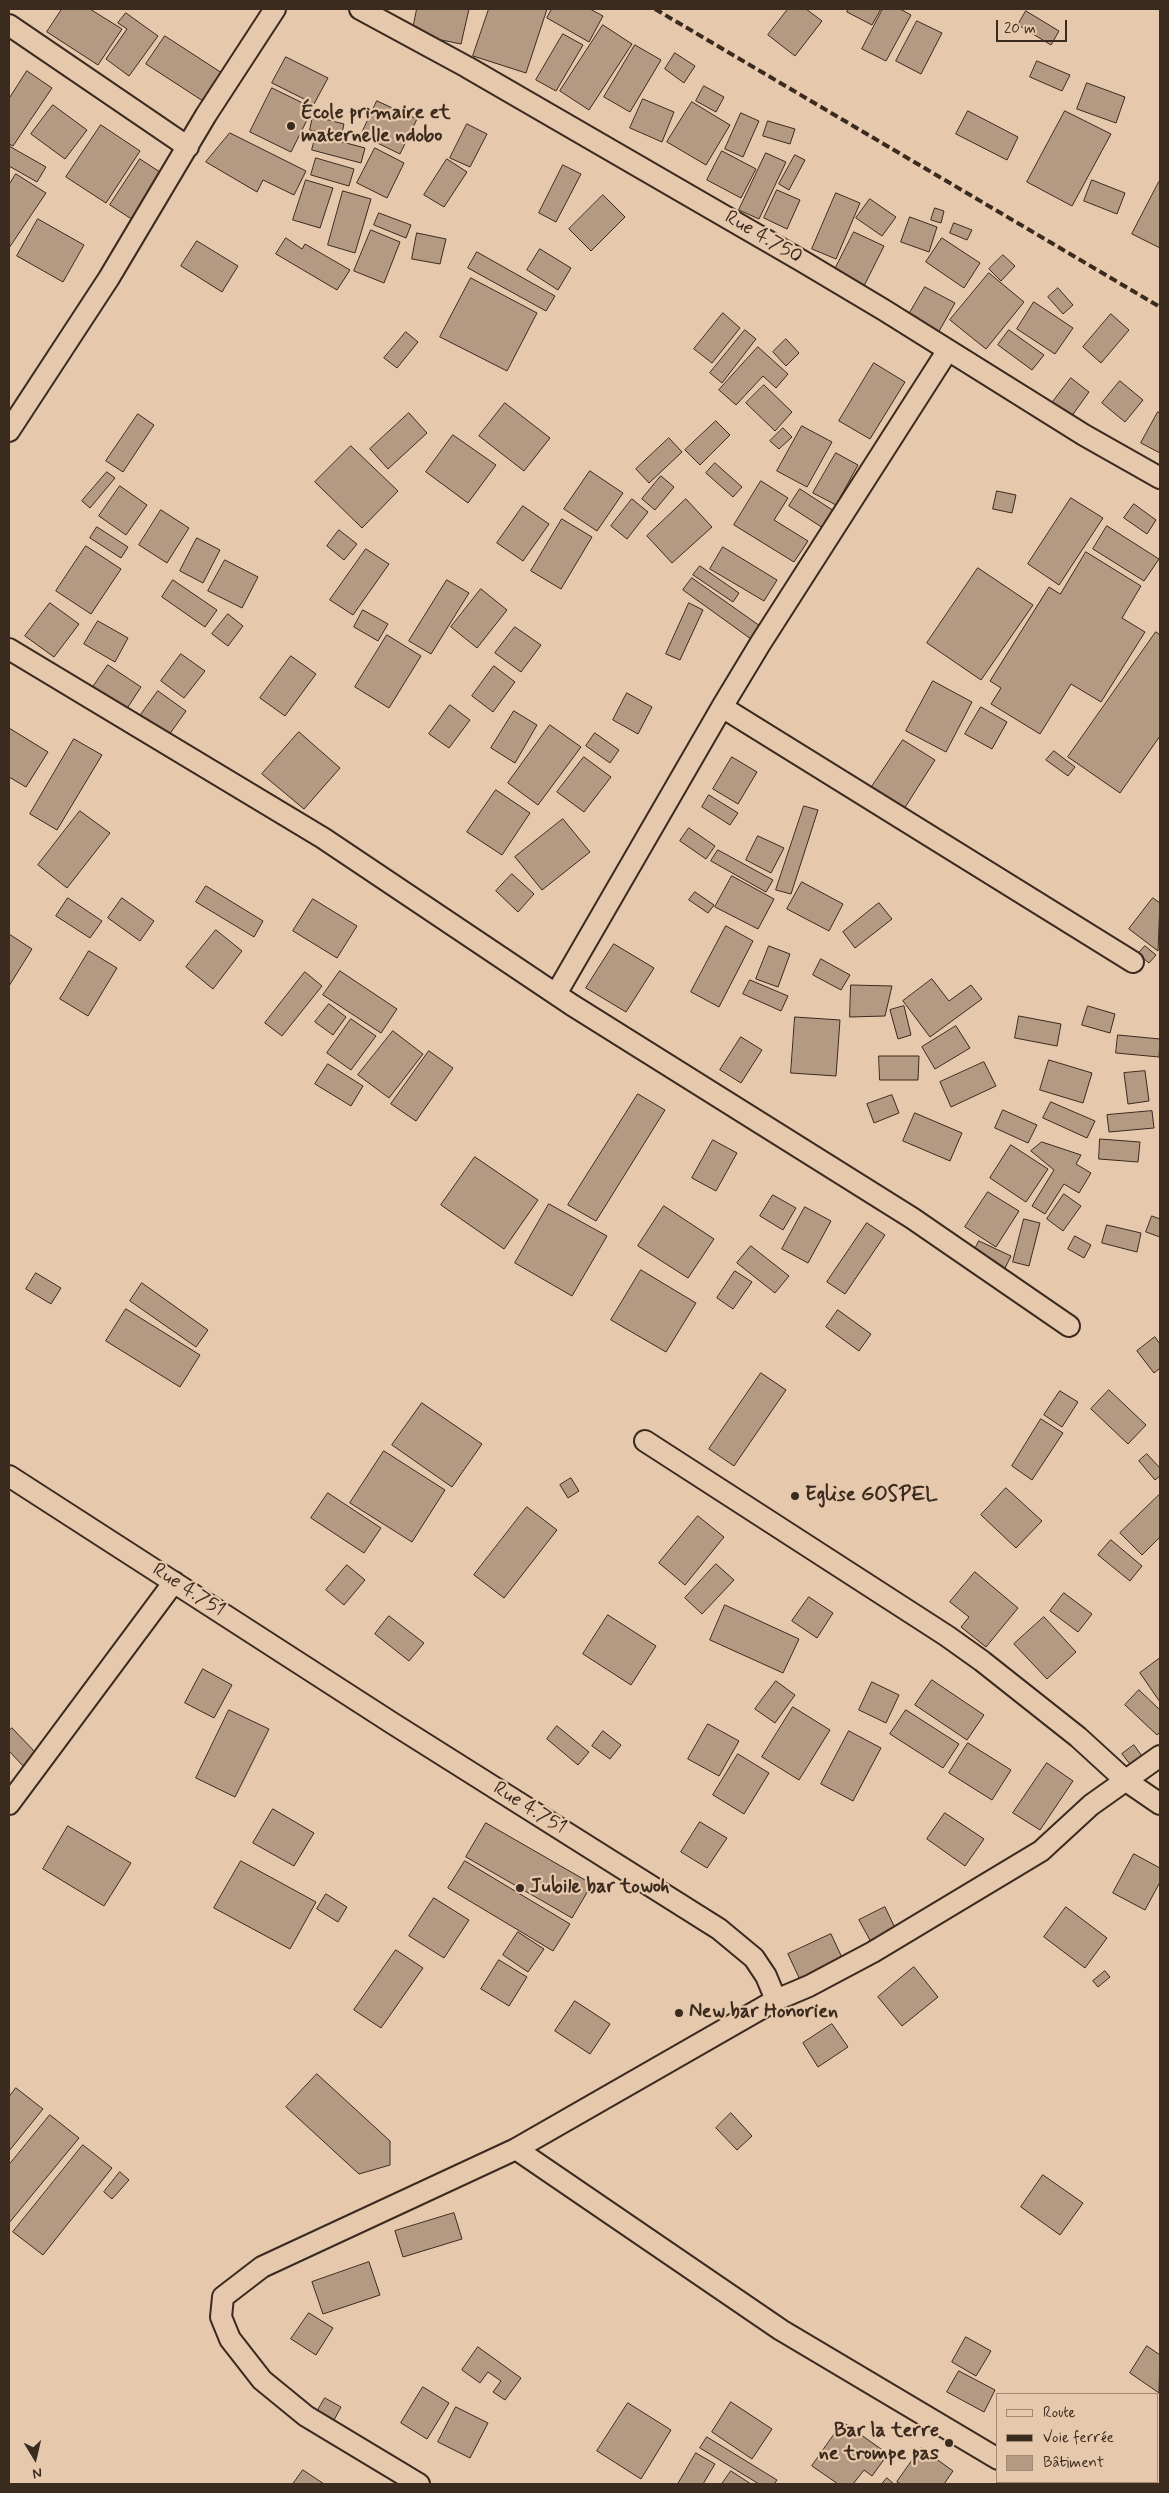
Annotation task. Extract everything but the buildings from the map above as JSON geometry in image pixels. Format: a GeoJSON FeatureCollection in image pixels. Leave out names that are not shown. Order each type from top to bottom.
{"type":"FeatureCollection","features":[{"type":"Feature","properties":{"kind":"street"},"geometry":{"type":"LineString","coordinates":[[9,431],[109,278],[188,146],[275,9]]}},
{"type":"Feature","properties":{"kind":"street","name":"Rue 4.750"},"geometry":{"type":"LineString","coordinates":[[360,9],[467,66],[802,261],[1084,436],[1160,478]]}},
{"type":"Feature","properties":{"kind":"street"},"geometry":{"type":"LineString","coordinates":[[9,25],[188,146]]}},
{"type":"Feature","properties":{"kind":"street"},"geometry":{"type":"LineString","coordinates":[[556,994],[765,636],[948,350]]}},
{"type":"Feature","properties":{"kind":"street"},"geometry":{"type":"LineString","coordinates":[[9,649],[323,838],[556,994],[912,1218],[1069,1326]]}},
{"type":"Feature","properties":{"kind":"street"},"geometry":{"type":"LineString","coordinates":[[722,707],[1133,962]]}},
{"type":"Feature","properties":{"kind":"street"},"geometry":{"type":"LineString","coordinates":[[644,1441],[982,1661],[1078,1737],[1125,1780],[1160,1804]]}},
{"type":"Feature","properties":{"kind":"street","name":"Rue 4.751"},"geometry":{"type":"LineString","coordinates":[[9,1476],[401,1728],[719,1929],[754,1958],[766,1976],[776,2000]]}},
{"type":"Feature","properties":{"kind":"street"},"geometry":{"type":"LineString","coordinates":[[9,1804],[174,1582]]}},
{"type":"Feature","properties":{"kind":"street"},"geometry":{"type":"LineString","coordinates":[[419,2484],[306,2416],[262,2380],[230,2339],[220,2317],[223,2297],[262,2267],[516,2149],[776,2000],[809,1986],[873,1952],[1041,1851],[1091,1804],[1160,1756]]}},
{"type":"Feature","properties":{"kind":"street"},"geometry":{"type":"LineString","coordinates":[[516,2149],[781,2330],[996,2458]]}},
{"type":"Feature","properties":{"kind":"railway"},"geometry":{"type":"LineString","coordinates":[[655,9],[1160,307]]}},
{"type":"Feature","properties":{"kind":"place","name":"École primaire et maternelle ndobo"},"geometry":{"type":"Point","coordinates":[291,126]}},
{"type":"Feature","properties":{"kind":"place","name":"Eglise GOSPEL"},"geometry":{"type":"Point","coordinates":[795,1496]}},
{"type":"Feature","properties":{"kind":"place","name":"Jubile bar towoh"},"geometry":{"type":"Point","coordinates":[520,1888]}},
{"type":"Feature","properties":{"kind":"place","name":"New bar Honorien"},"geometry":{"type":"Point","coordinates":[679,2013]}},
{"type":"Feature","properties":{"kind":"place","name":"Bar la terre ne trompe pas"},"geometry":{"type":"Point","coordinates":[949,2443]}}]}
